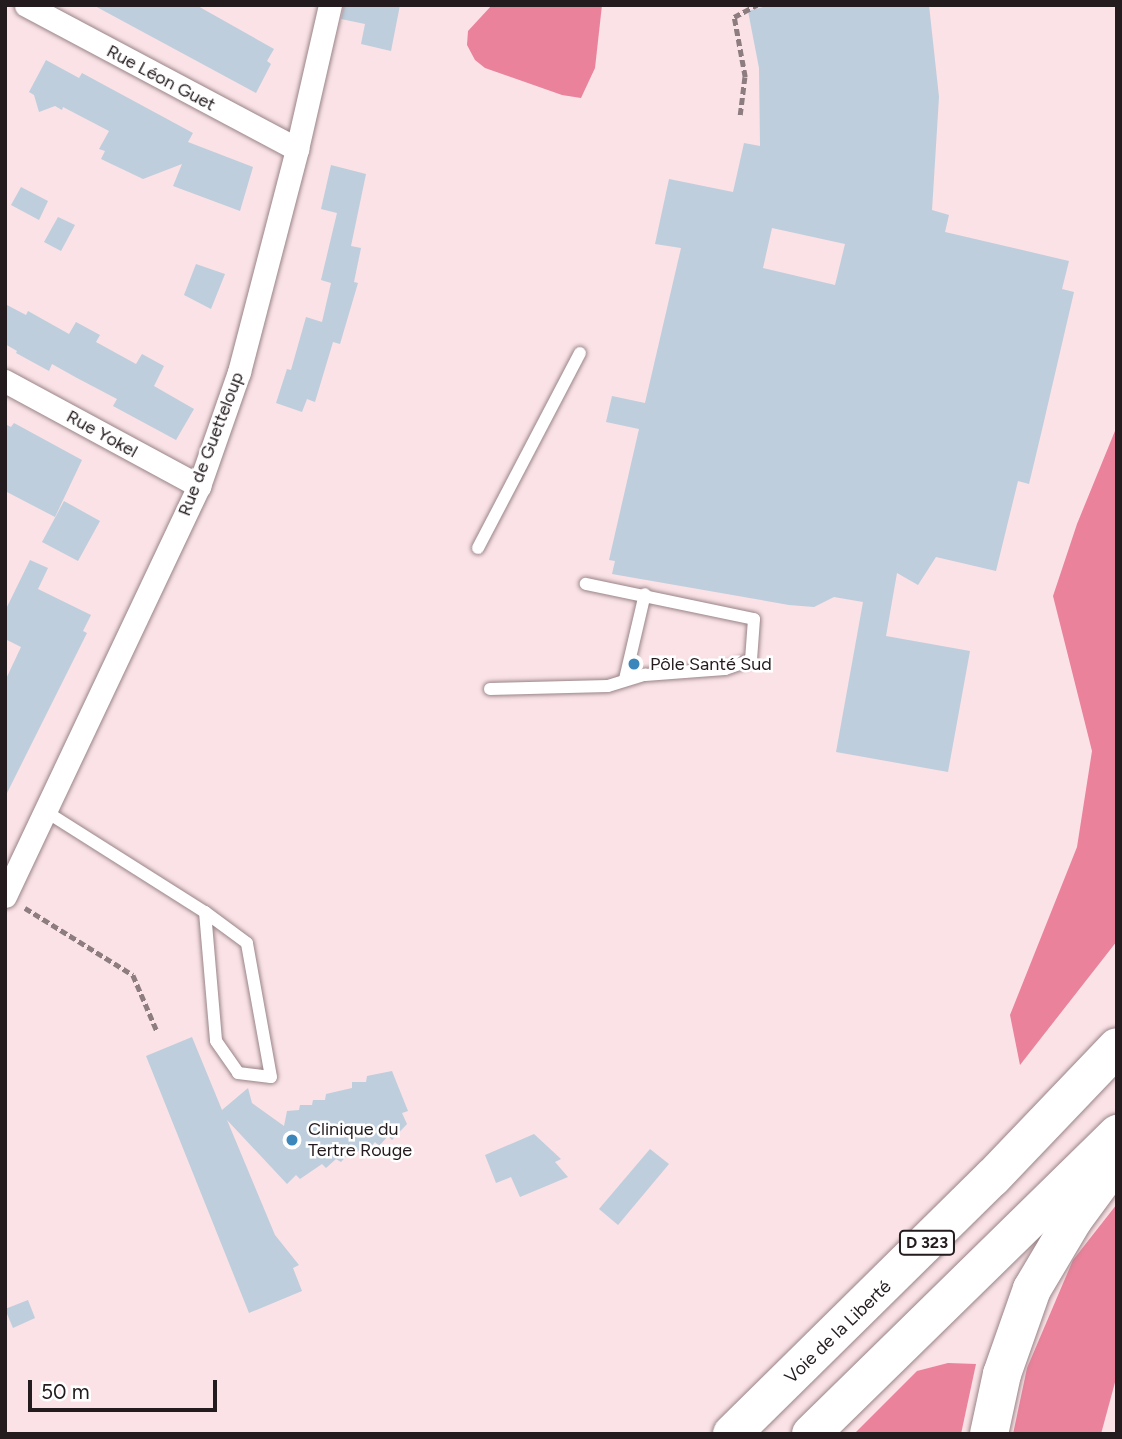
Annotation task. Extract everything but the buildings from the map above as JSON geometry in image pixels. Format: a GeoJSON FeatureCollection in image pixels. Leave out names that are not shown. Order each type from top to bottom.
{"type":"FeatureCollection","features":[{"type":"Feature","properties":{"kind":"highway","name":"Voie de la Liberté"},"geometry":{"type":"LineString","coordinates":[[732,1434],[992,1178],[1117,1047]]}},
{"type":"Feature","properties":{"kind":"highway","name":"D 323"},"geometry":{"type":"LineString","coordinates":[[811,1434],[1117,1133]]}},
{"type":"Feature","properties":{"kind":"highway"},"geometry":{"type":"LineString","coordinates":[[989,1434],[1002,1374],[1032,1289],[1073,1220],[1117,1160]]}},
{"type":"Feature","properties":{"kind":"street","name":"Rue Léon Guet"},"geometry":{"type":"LineString","coordinates":[[26,5],[297,149]]}},
{"type":"Feature","properties":{"kind":"street","name":"Rue de Guetteloup"},"geometry":{"type":"LineString","coordinates":[[11,900],[45,811],[199,486],[239,372],[297,149],[330,5]]}},
{"type":"Feature","properties":{"kind":"street","name":"Rue Yokel"},"geometry":{"type":"LineString","coordinates":[[5,381],[199,486]]}},
{"type":"Feature","properties":{"kind":"lane"},"geometry":{"type":"LineString","coordinates":[[478,548],[580,353]]}},
{"type":"Feature","properties":{"kind":"lane"},"geometry":{"type":"LineString","coordinates":[[490,689],[596,687],[625,679],[725,669],[751,660],[754,619],[586,583]]}},
{"type":"Feature","properties":{"kind":"lane"},"geometry":{"type":"LineString","coordinates":[[625,679],[645,594]]}},
{"type":"Feature","properties":{"kind":"lane"},"geometry":{"type":"LineString","coordinates":[[45,811],[205,912],[247,943],[271,1077],[238,1073],[216,1041],[205,912]]}},
{"type":"Feature","properties":{"kind":"path"},"geometry":{"type":"LineString","coordinates":[[740,115],[745,77],[734,17],[757,5]]}},
{"type":"Feature","properties":{"kind":"path"},"geometry":{"type":"LineString","coordinates":[[11,900],[133,975],[157,1031]]}},
{"type":"Feature","properties":{"kind":"shaded area"},"geometry":{"type":"Polygon","coordinates":[[[492,5],[602,5],[595,68],[581,98],[562,95],[485,68],[475,60],[467,45],[468,31],[492,5]]]}},
{"type":"Feature","properties":{"kind":"shaded area"},"geometry":{"type":"Polygon","coordinates":[[[1117,426],[1117,941],[1020,1065],[1010,1015],[1077,847],[1092,751],[1053,596],[1077,524],[1117,426]]]}},
{"type":"Feature","properties":{"kind":"shaded area"},"geometry":{"type":"Polygon","coordinates":[[[1117,1204],[1117,1375],[1101,1434],[1013,1434],[1027,1368],[1073,1260],[1117,1204]]]}},
{"type":"Feature","properties":{"kind":"shaded area"},"geometry":{"type":"Polygon","coordinates":[[[948,1363],[976,1364],[961,1434],[854,1434],[917,1371],[948,1363]]]}},
{"type":"Feature","properties":{"kind":"place","name":"Pôle Santé Sud"},"geometry":{"type":"Point","coordinates":[634,664]}},
{"type":"Feature","properties":{"kind":"place","name":"Clinique du Tertre Rouge"},"geometry":{"type":"Point","coordinates":[292,1140]}}]}
